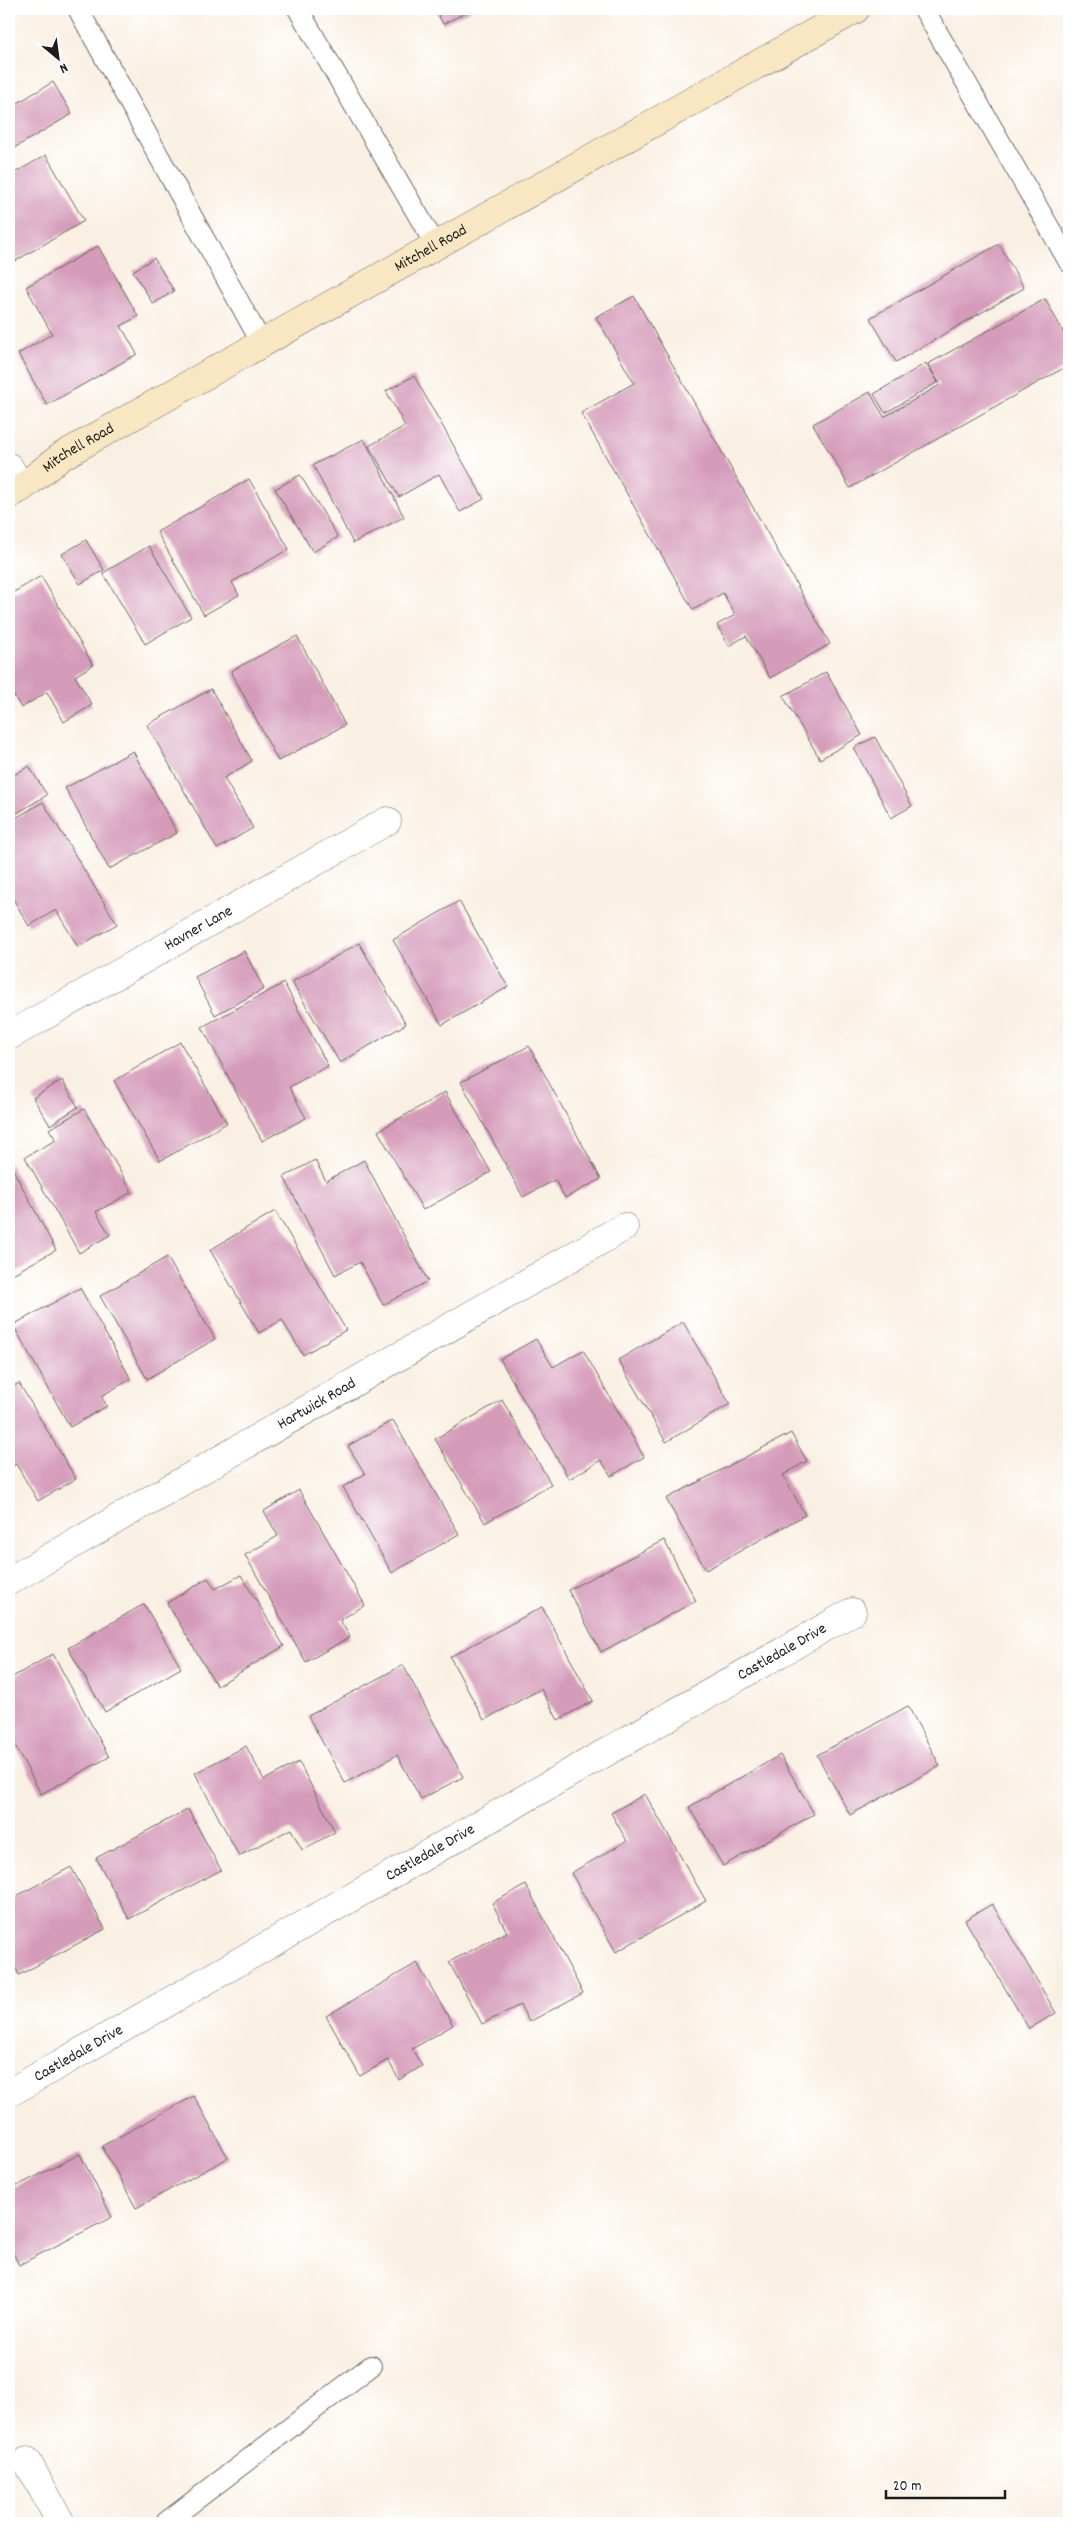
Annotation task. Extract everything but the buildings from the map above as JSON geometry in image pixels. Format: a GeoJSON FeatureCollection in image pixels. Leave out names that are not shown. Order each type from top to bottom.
{"type":"FeatureCollection","features":[{"type":"Feature","properties":{"kind":"street","name":"Mitchell Road"},"geometry":{"type":"LineString","coordinates":[[13,483],[856,9]]}},
{"type":"Feature","properties":{"kind":"street","name":"Havner Lane"},"geometry":{"type":"LineString","coordinates":[[9,1036],[387,821]]}},
{"type":"Feature","properties":{"kind":"street","name":"Hartwick Road"},"geometry":{"type":"LineString","coordinates":[[9,1581],[624,1228]]}},
{"type":"Feature","properties":{"kind":"street","name":"Castledale Drive"},"geometry":{"type":"LineString","coordinates":[[9,2093],[852,1612]]}},
{"type":"Feature","properties":{"kind":"street"},"geometry":{"type":"LineString","coordinates":[[27,2461],[61,2523]]}},
{"type":"Feature","properties":{"kind":"lane"},"geometry":{"type":"LineString","coordinates":[[78,9],[262,342]]}},
{"type":"Feature","properties":{"kind":"lane"},"geometry":{"type":"LineString","coordinates":[[298,9],[436,246]]}},
{"type":"Feature","properties":{"kind":"lane"},"geometry":{"type":"LineString","coordinates":[[924,9],[1069,262]]}},
{"type":"Feature","properties":{"kind":"lane"},"geometry":{"type":"LineString","coordinates":[[165,2523],[371,2366]]}}]}
